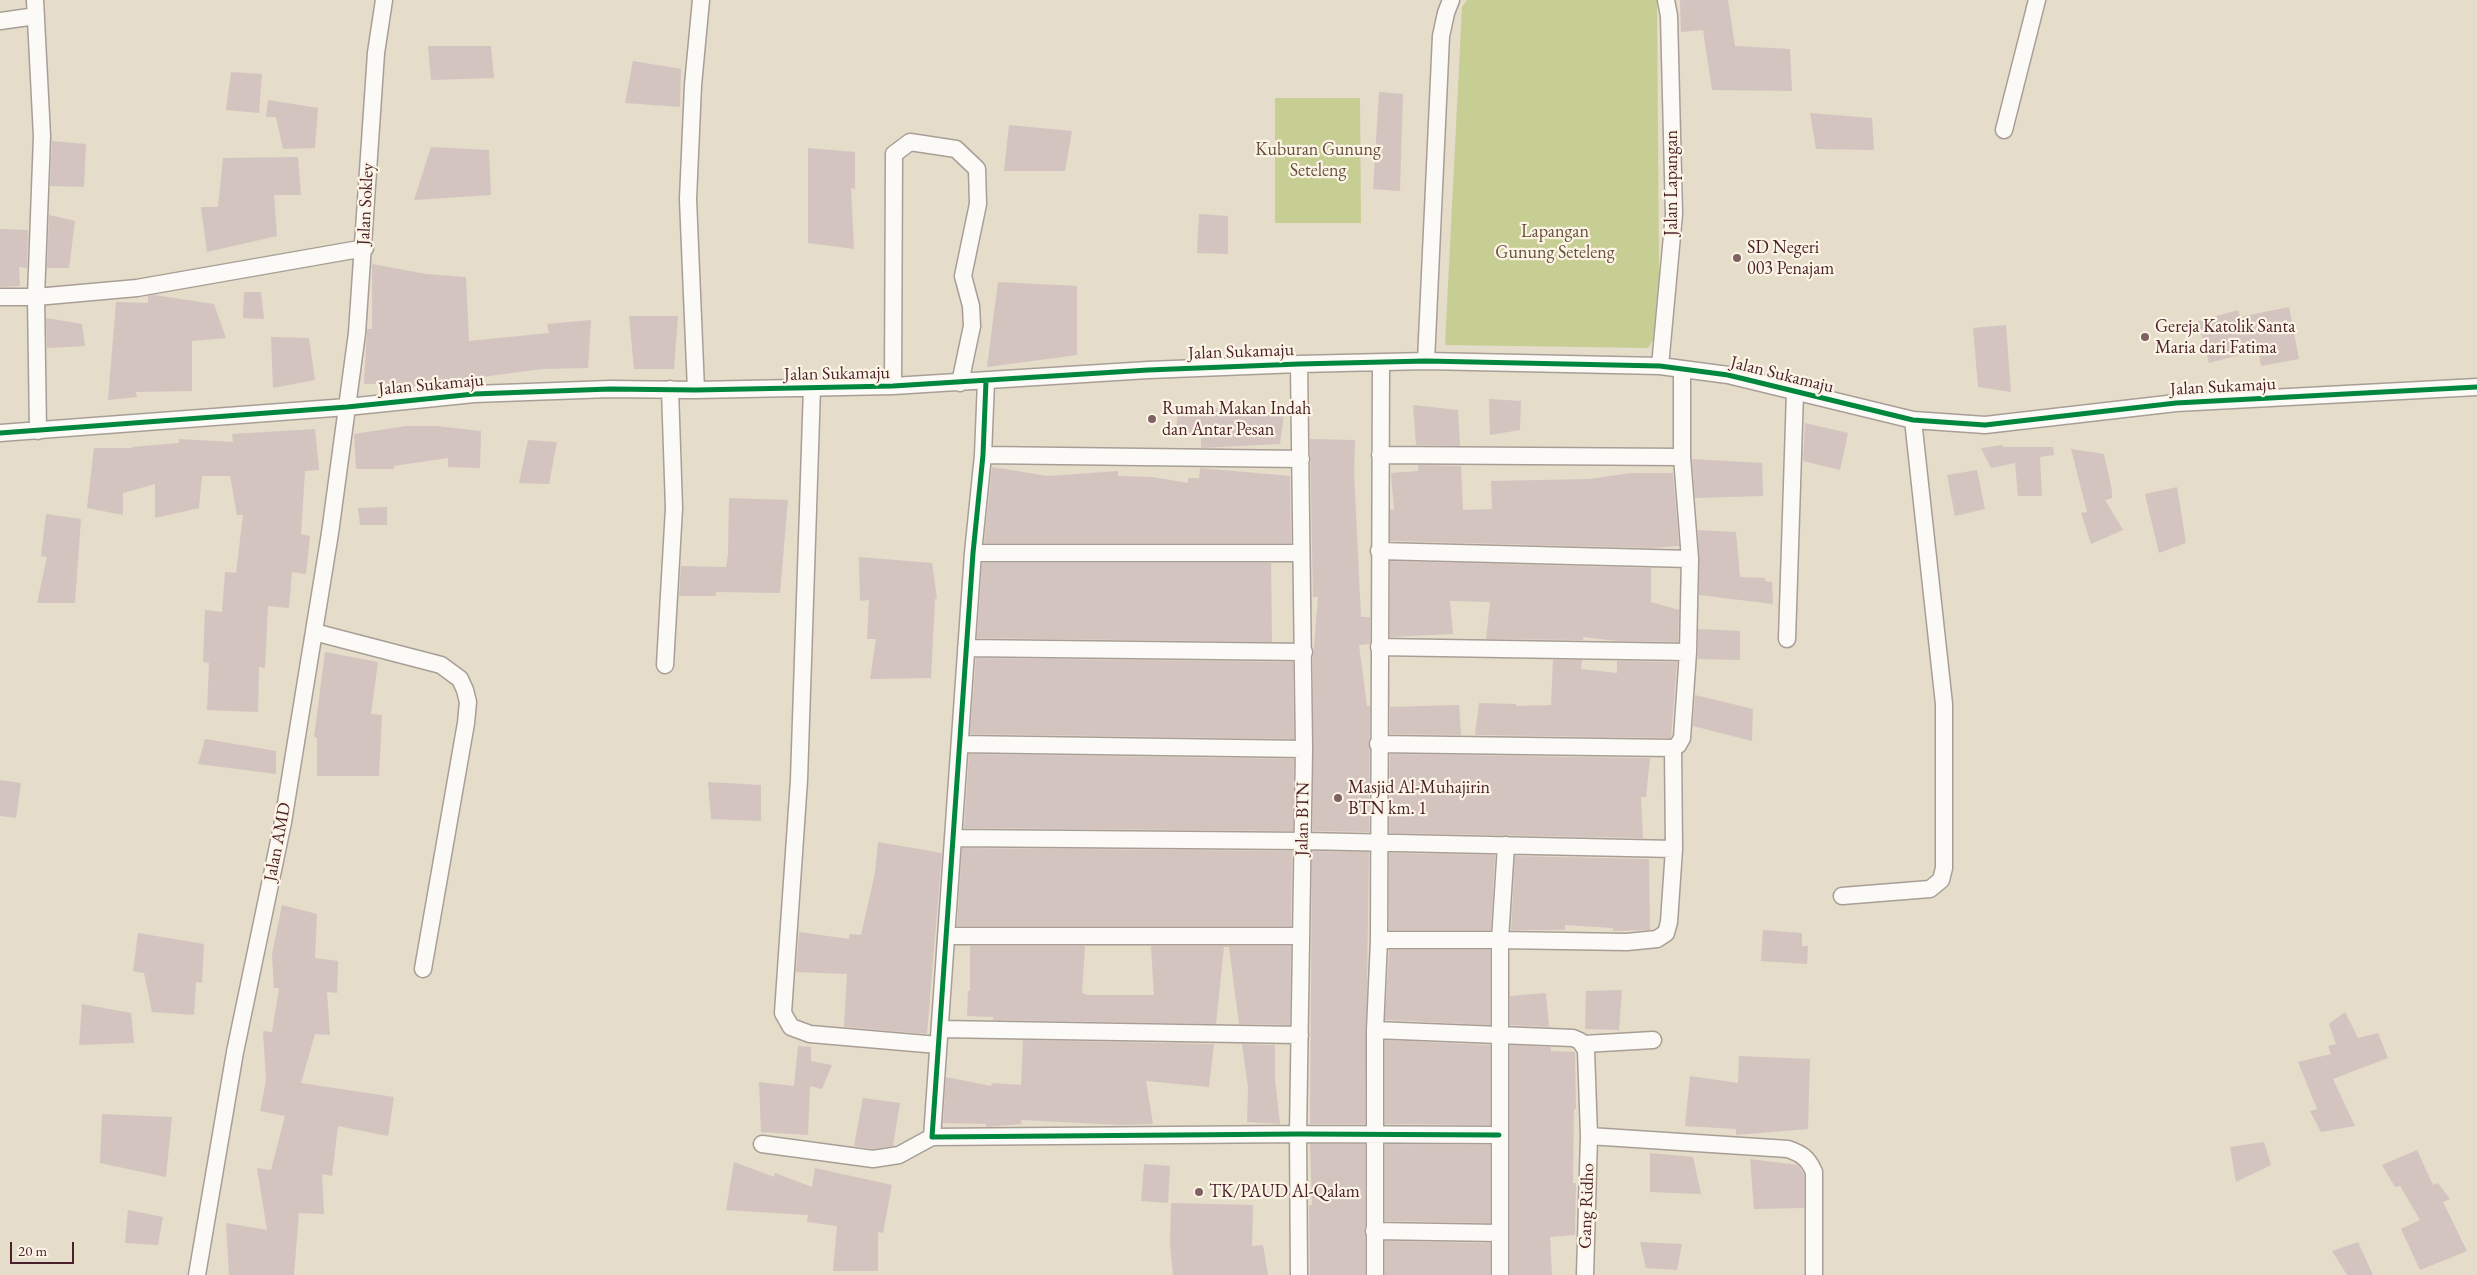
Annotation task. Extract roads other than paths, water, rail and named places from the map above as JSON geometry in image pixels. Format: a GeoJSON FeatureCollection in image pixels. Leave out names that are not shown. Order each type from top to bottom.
{"type":"FeatureCollection","features":[{"type":"Feature","properties":{"kind":"street","name":"Jalan Sokley"},"geometry":{"type":"LineString","coordinates":[[347,407],[357,333],[365,248],[375,71],[384,0]]}},
{"type":"Feature","properties":{"kind":"street"},"geometry":{"type":"LineString","coordinates":[[696,390],[688,199],[690,133],[701,0]]}},
{"type":"Feature","properties":{"kind":"street"},"geometry":{"type":"LineString","coordinates":[[1426,361],[1441,36],[1451,0]]}},
{"type":"Feature","properties":{"kind":"street","name":"Jalan Lapangan"},"geometry":{"type":"LineString","coordinates":[[1660,366],[1674,214],[1669,16],[1666,0]]}},
{"type":"Feature","properties":{"kind":"street"},"geometry":{"type":"LineString","coordinates":[[2004,130],[2037,0]]}},
{"type":"Feature","properties":{"kind":"street"},"geometry":{"type":"LineString","coordinates":[[0,21],[35,8],[42,136],[36,297],[38,431]]}},
{"type":"Feature","properties":{"kind":"street"},"geometry":{"type":"LineString","coordinates":[[894,386],[894,154],[910,142],[956,149],[977,169],[978,204],[963,276],[971,306],[972,326],[960,382]]}},
{"type":"Feature","properties":{"kind":"street"},"geometry":{"type":"LineString","coordinates":[[0,297],[36,297],[137,288],[186,281],[312,256],[365,248]]}},
{"type":"Feature","properties":{"kind":"street","name":"Jalan Sukamaju"},"geometry":{"type":"LineString","coordinates":[[0,433],[347,407],[474,394],[894,386],[1148,370],[1426,361],[1660,366],[1728,375],[1913,420],[1985,424],[2176,403],[2477,387]]}},
{"type":"Feature","properties":{"kind":"street"},"geometry":{"type":"LineString","coordinates":[[1375,1275],[1375,1030],[1379,940],[1380,842],[1378,744],[1381,363]]}},
{"type":"Feature","properties":{"kind":"street","name":"Jalan BTN"},"geometry":{"type":"LineString","coordinates":[[1299,364],[1304,652],[1304,840],[1298,1134],[1299,1275]]}},
{"type":"Feature","properties":{"kind":"street"},"geometry":{"type":"LineString","coordinates":[[1378,744],[1673,748],[1678,745],[1682,738],[1688,652],[1690,560],[1682,458],[1682,369]]}},
{"type":"Feature","properties":{"kind":"street"},"geometry":{"type":"LineString","coordinates":[[932,1138],[973,553],[983,455],[986,381]]}},
{"type":"Feature","properties":{"kind":"street"},"geometry":{"type":"LineString","coordinates":[[812,388],[799,780],[784,1014],[791,1027],[810,1034],[939,1037],[1300,1035]]}},
{"type":"Feature","properties":{"kind":"street"},"geometry":{"type":"LineString","coordinates":[[665,665],[674,508],[670,389]]}},
{"type":"Feature","properties":{"kind":"street"},"geometry":{"type":"LineString","coordinates":[[1787,639],[1795,392]]}},
{"type":"Feature","properties":{"kind":"street","name":"Jalan AMD"},"geometry":{"type":"LineString","coordinates":[[197,1275],[235,1052],[283,822],[314,632],[347,407]]}},
{"type":"Feature","properties":{"kind":"street"},"geometry":{"type":"LineString","coordinates":[[1842,896],[1930,889],[1941,880],[1944,868],[1944,704],[1913,420]]}},
{"type":"Feature","properties":{"kind":"street"},"geometry":{"type":"LineString","coordinates":[[983,455],[1301,459]]}},
{"type":"Feature","properties":{"kind":"street"},"geometry":{"type":"LineString","coordinates":[[1380,455],[1682,458]]}},
{"type":"Feature","properties":{"kind":"street"},"geometry":{"type":"LineString","coordinates":[[1379,551],[1690,560]]}},
{"type":"Feature","properties":{"kind":"street"},"geometry":{"type":"LineString","coordinates":[[973,553],[1301,553]]}},
{"type":"Feature","properties":{"kind":"street"},"geometry":{"type":"LineString","coordinates":[[314,632],[441,665],[460,679],[465,690],[468,702],[466,723],[423,969]]}},
{"type":"Feature","properties":{"kind":"street"},"geometry":{"type":"LineString","coordinates":[[1379,647],[1688,652]]}},
{"type":"Feature","properties":{"kind":"street"},"geometry":{"type":"LineString","coordinates":[[966,648],[1304,652]]}},
{"type":"Feature","properties":{"kind":"street"},"geometry":{"type":"LineString","coordinates":[[960,744],[1304,749]]}},
{"type":"Feature","properties":{"kind":"street"},"geometry":{"type":"LineString","coordinates":[[1379,940],[1627,942],[1662,938],[1666,933],[1669,922],[1674,849],[1673,748]]}},
{"type":"Feature","properties":{"kind":"street"},"geometry":{"type":"LineString","coordinates":[[953,838],[1304,840],[1674,849]]}},
{"type":"Feature","properties":{"kind":"street"},"geometry":{"type":"LineString","coordinates":[[1500,1275],[1500,940],[1506,846]]}},
{"type":"Feature","properties":{"kind":"street"},"geometry":{"type":"LineString","coordinates":[[946,936],[1301,936]]}},
{"type":"Feature","properties":{"kind":"street"},"geometry":{"type":"LineString","coordinates":[[1375,1030],[1573,1038],[1584,1044],[1653,1040]]}},
{"type":"Feature","properties":{"kind":"street","name":"Gang Ridho"},"geometry":{"type":"LineString","coordinates":[[1584,1044],[1586,1050],[1589,1136],[1584,1275]]}},
{"type":"Feature","properties":{"kind":"street"},"geometry":{"type":"LineString","coordinates":[[762,1144],[873,1159],[899,1155],[932,1138],[1298,1134],[1375,1136],[1500,1135]]}},
{"type":"Feature","properties":{"kind":"street"},"geometry":{"type":"LineString","coordinates":[[1589,1136],[1788,1149],[1802,1154],[1810,1161],[1814,1172],[1814,1275]]}},
{"type":"Feature","properties":{"kind":"street"},"geometry":{"type":"LineString","coordinates":[[1374,1231],[1499,1233]]}},
{"type":"Feature","properties":{"kind":"place","name":"SD Negeri 003 Penajam"},"geometry":{"type":"Point","coordinates":[1737,258]}},
{"type":"Feature","properties":{"kind":"place","name":"Gereja Katolik Santa Maria dari Fatima"},"geometry":{"type":"Point","coordinates":[2145,337]}},
{"type":"Feature","properties":{"kind":"place","name":"Rumah Makan Indah dan Antar Pesan"},"geometry":{"type":"Point","coordinates":[1152,419]}},
{"type":"Feature","properties":{"kind":"place","name":"Masjid Al-Muhajirin BTN km. 1"},"geometry":{"type":"Point","coordinates":[1338,798]}},
{"type":"Feature","properties":{"kind":"place","name":"TK/PAUD Al-Qalam"},"geometry":{"type":"Point","coordinates":[1199,1192]}},
{"type":"Feature","properties":{"kind":"park label","name":"Kuburan Gunung Seteleng"},"geometry":{"type":"Point","coordinates":[1318,160]}},
{"type":"Feature","properties":{"kind":"park label","name":"Lapangan Gunung Seteleng"},"geometry":{"type":"Point","coordinates":[1555,242]}}]}
